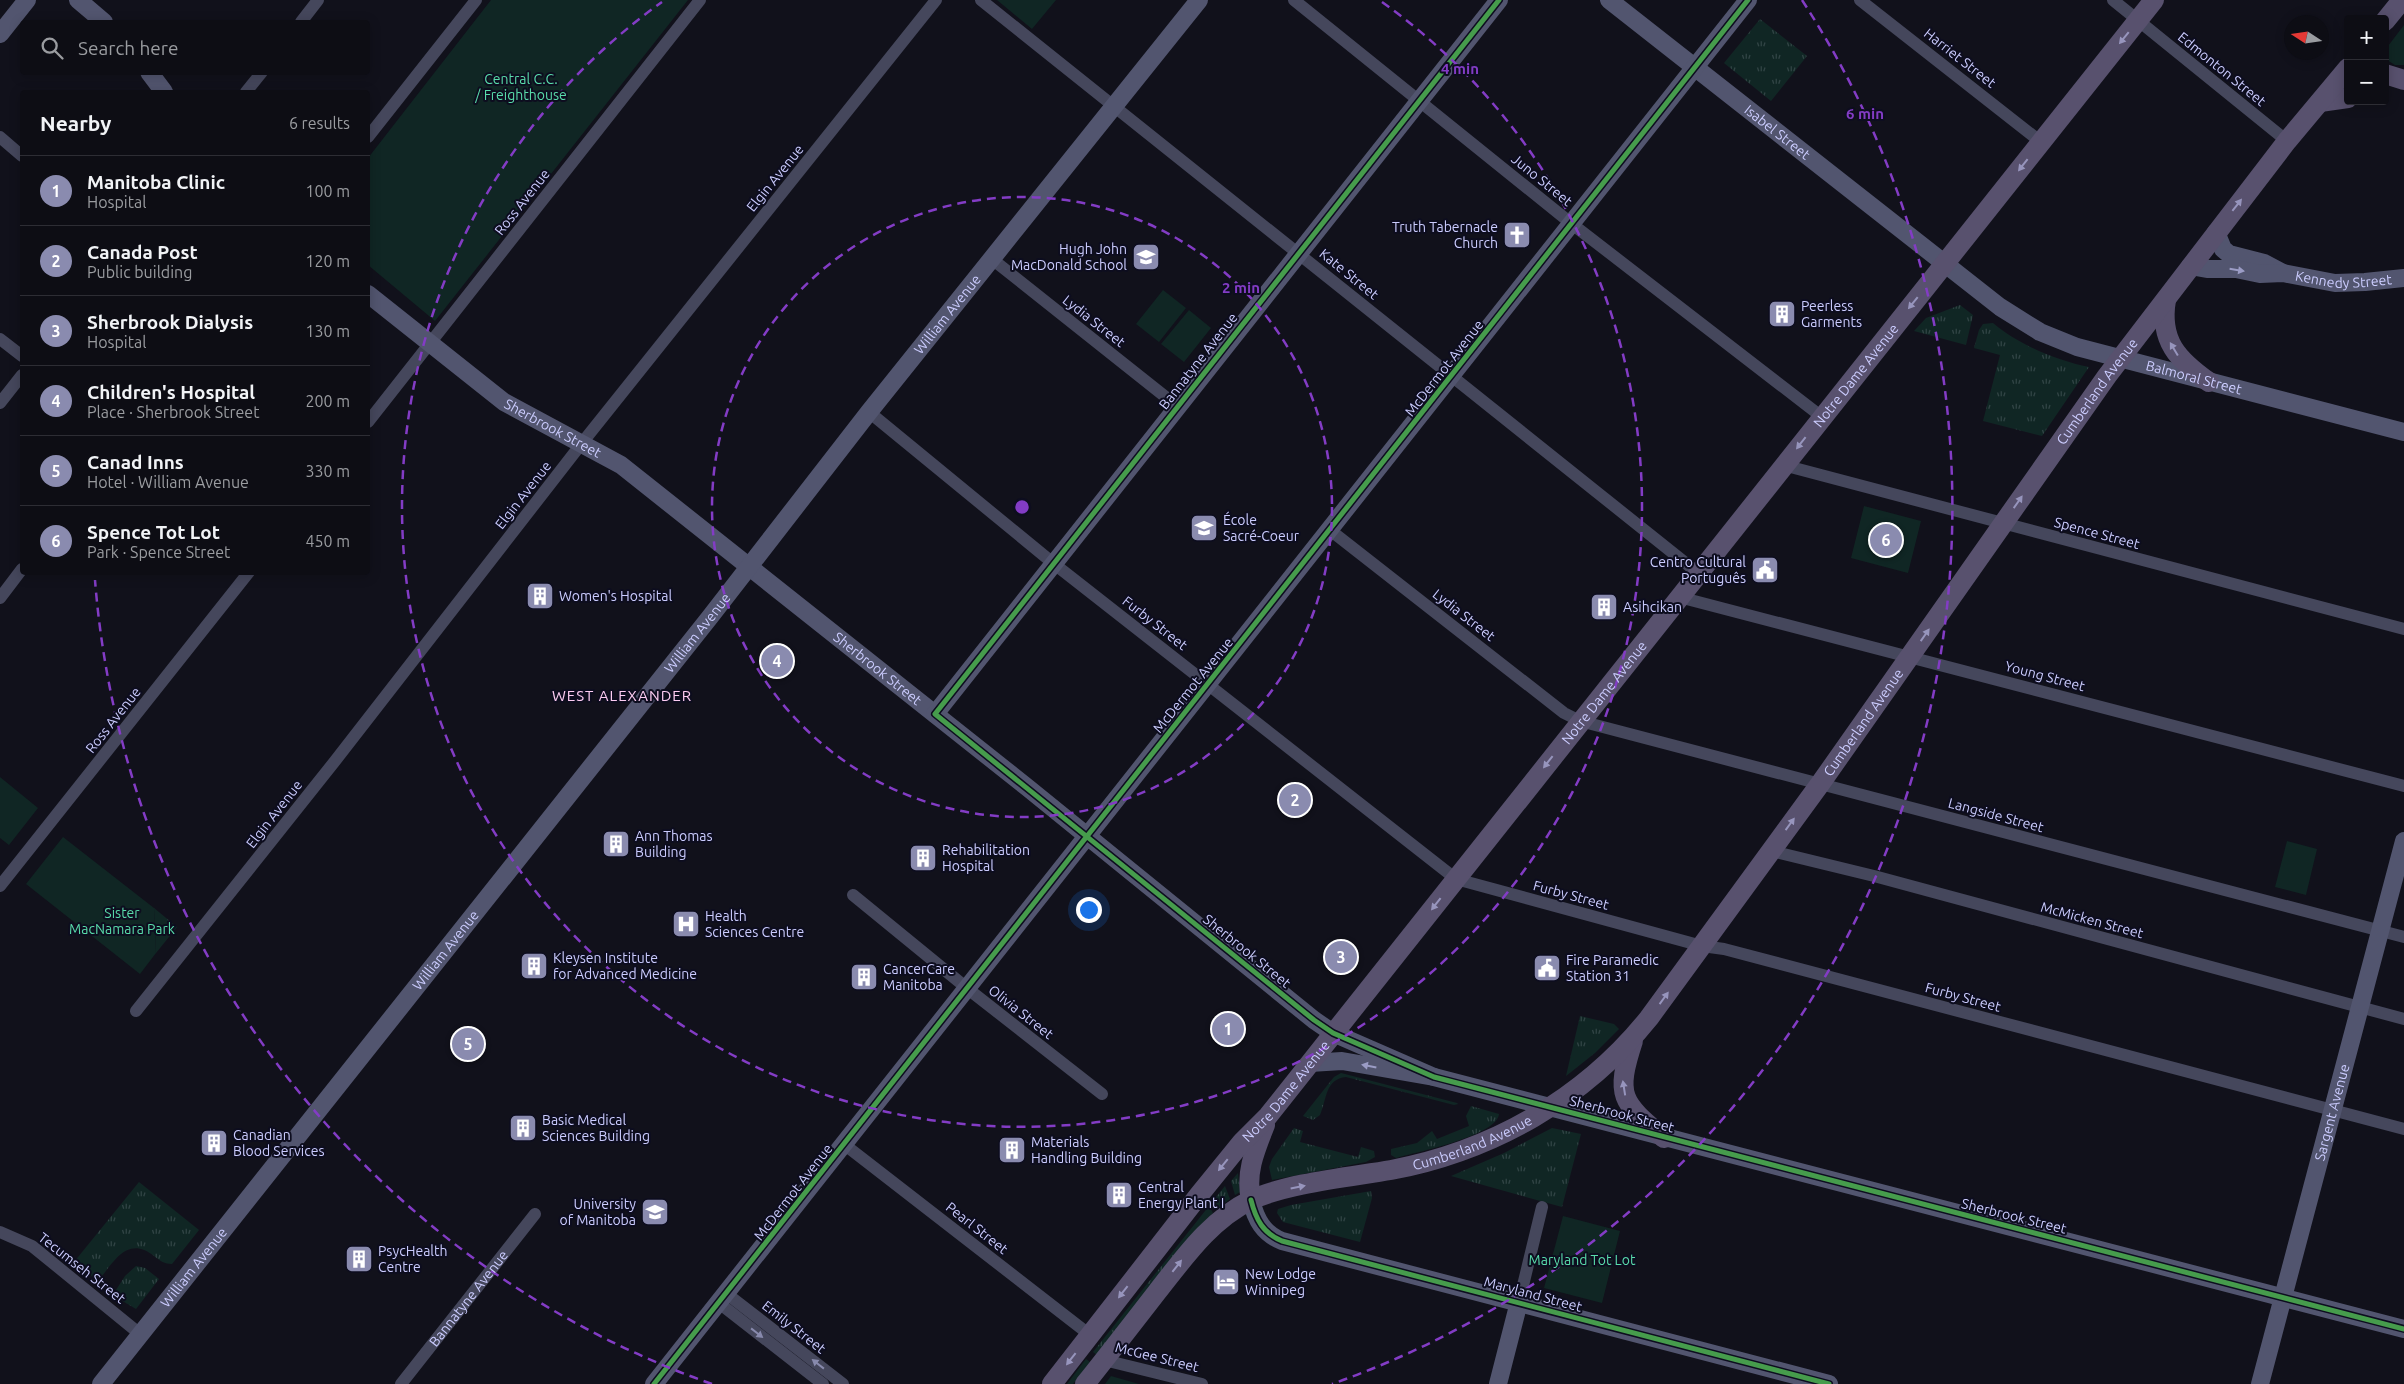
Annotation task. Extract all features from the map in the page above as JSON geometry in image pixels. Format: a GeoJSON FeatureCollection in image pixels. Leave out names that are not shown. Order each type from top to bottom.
{"type":"FeatureCollection","features":[{"type":"Feature","properties":{"kind":"main road"},"geometry":{"type":"LineString","coordinates":[[0,34],[27,0]]}},
{"type":"Feature","properties":{"kind":"main road"},"geometry":{"type":"LineString","coordinates":[[78,0],[102,20]]}},
{"type":"Feature","properties":{"kind":"main road","name":"William Avenue"},"geometry":{"type":"LineString","coordinates":[[101,1384],[750,566],[869,412],[1199,0]]}},
{"type":"Feature","properties":{"kind":"main road","name":"Bannatyne Avenue"},"geometry":{"type":"LineString","coordinates":[[935,714],[1298,252],[1499,0]]}},
{"type":"Feature","properties":{"kind":"main road","name":"Isabel Street"},"geometry":{"type":"LineString","coordinates":[[1609,0],[1944,265]]}},
{"type":"Feature","properties":{"kind":"main road","name":"McDermot Avenue"},"geometry":{"type":"LineString","coordinates":[[654,1384],[845,1145],[1748,0]]}},
{"type":"Feature","properties":{"kind":"main road","name":"Notre Dame Avenue"},"geometry":{"type":"LineString","coordinates":[[1052,1384],[1225,1163],[1268,1116],[2154,0]]}},
{"type":"Feature","properties":{"kind":"main road"},"geometry":{"type":"LineString","coordinates":[[2389,16],[2402,0]]}},
{"type":"Feature","properties":{"kind":"main road","name":"Cumberland Avenue"},"geometry":{"type":"LineString","coordinates":[[1251,1200],[1291,1188],[1447,1157],[1498,1136],[1550,1107],[1597,1073],[1634,1037],[1820,784],[2120,358],[2287,141],[2344,73]]}},
{"type":"Feature","properties":{"kind":"main road"},"geometry":{"type":"LineString","coordinates":[[151,75],[162,90]]}},
{"type":"Feature","properties":{"kind":"main road"},"geometry":{"type":"LineString","coordinates":[[2389,75],[2404,80]]}},
{"type":"Feature","properties":{"kind":"main road"},"geometry":{"type":"LineString","coordinates":[[2389,91],[2404,86]]}},
{"type":"Feature","properties":{"kind":"main road"},"geometry":{"type":"LineString","coordinates":[[2320,102],[2344,99]]}},
{"type":"Feature","properties":{"kind":"main road","name":"Kennedy Street"},"geometry":{"type":"LineString","coordinates":[[2216,232],[2223,249],[2229,254],[2264,263],[2283,273]]}},
{"type":"Feature","properties":{"kind":"main road","name":"Balmoral Street"},"geometry":{"type":"LineString","coordinates":[[1944,265],[2000,307],[2033,328],[2077,347],[2404,432]]}},
{"type":"Feature","properties":{"kind":"main road","name":"Kennedy Street"},"geometry":{"type":"LineString","coordinates":[[2190,266],[2207,269],[2236,269],[2260,274],[2283,273],[2326,282],[2348,283],[2404,278]]}},
{"type":"Feature","properties":{"kind":"main road","name":"Sherbrook Street"},"geometry":{"type":"LineString","coordinates":[[370,296],[512,407],[620,465],[750,566],[1314,1020],[1333,1033],[1434,1077]]}},
{"type":"Feature","properties":{"kind":"main road"},"geometry":{"type":"LineString","coordinates":[[2166,300],[2165,321],[2170,343],[2188,367],[2210,382]]}},
{"type":"Feature","properties":{"kind":"main road","name":"Sargent Avenue"},"geometry":{"type":"LineString","coordinates":[[2260,1384],[2331,1110],[2404,841]]}},
{"type":"Feature","properties":{"kind":"main road"},"geometry":{"type":"LineString","coordinates":[[1634,1037],[1624,1068],[1623,1090],[1627,1101],[1637,1115],[1664,1138]]}},
{"type":"Feature","properties":{"kind":"main road","name":"Sherbrook Street"},"geometry":{"type":"LineString","coordinates":[[1310,1063],[1342,1061],[1434,1077],[2404,1329]]}},
{"type":"Feature","properties":{"kind":"main road"},"geometry":{"type":"LineString","coordinates":[[1085,1384],[1188,1253],[1212,1227],[1251,1200],[1250,1164],[1268,1116]]}},
{"type":"Feature","properties":{"kind":"main road","name":"Maryland Street"},"geometry":{"type":"LineString","coordinates":[[1251,1200],[1260,1224],[1272,1237],[1282,1241],[1829,1384]]}},
{"type":"Feature","properties":{"kind":"main road"},"geometry":{"type":"LineString","coordinates":[[1498,1384],[1519,1302]]}},
{"type":"Feature","properties":{"kind":"street"},"geometry":{"type":"LineString","coordinates":[[302,20],[318,0]]}},
{"type":"Feature","properties":{"kind":"street"},"geometry":{"type":"LineString","coordinates":[[370,134],[476,0]]}},
{"type":"Feature","properties":{"kind":"street","name":"Ross Avenue"},"geometry":{"type":"LineString","coordinates":[[370,419],[700,0]]}},
{"type":"Feature","properties":{"kind":"street","name":"Elgin Avenue"},"geometry":{"type":"LineString","coordinates":[[136,1011],[335,761],[582,444],[936,0]]}},
{"type":"Feature","properties":{"kind":"street","name":"Kate Street"},"geometry":{"type":"LineString","coordinates":[[981,0],[1698,573]]}},
{"type":"Feature","properties":{"kind":"street","name":"Juno Street"},"geometry":{"type":"LineString","coordinates":[[1294,0],[1572,224],[1822,417]]}},
{"type":"Feature","properties":{"kind":"street","name":"Harriet Street"},"geometry":{"type":"LineString","coordinates":[[1860,0],[2041,142]]}},
{"type":"Feature","properties":{"kind":"street","name":"Edmonton Street"},"geometry":{"type":"LineString","coordinates":[[2113,0],[2287,141]]}},
{"type":"Feature","properties":{"kind":"street"},"geometry":{"type":"LineString","coordinates":[[248,90],[260,75]]}},
{"type":"Feature","properties":{"kind":"street"},"geometry":{"type":"LineString","coordinates":[[0,138],[20,154]]}},
{"type":"Feature","properties":{"kind":"street","name":"Lydia Street"},"geometry":{"type":"LineString","coordinates":[[992,259],[1177,406]]}},
{"type":"Feature","properties":{"kind":"street"},"geometry":{"type":"LineString","coordinates":[[0,339],[20,354]]}},
{"type":"Feature","properties":{"kind":"street"},"geometry":{"type":"LineString","coordinates":[[0,403],[20,378]]}},
{"type":"Feature","properties":{"kind":"street","name":"Furby Street"},"geometry":{"type":"LineString","coordinates":[[869,412],[1053,563],[1209,683],[1456,879],[1702,946],[1724,949],[2404,1129]]}},
{"type":"Feature","properties":{"kind":"street","name":"Spence Street"},"geometry":{"type":"LineString","coordinates":[[1783,465],[2404,629]]}},
{"type":"Feature","properties":{"kind":"street","name":"Lydia Street"},"geometry":{"type":"LineString","coordinates":[[1330,530],[1564,713],[1580,721]]}},
{"type":"Feature","properties":{"kind":"street"},"geometry":{"type":"LineString","coordinates":[[0,598],[20,573]]}},
{"type":"Feature","properties":{"kind":"street","name":"Ross Avenue"},"geometry":{"type":"LineString","coordinates":[[0,886],[247,575]]}},
{"type":"Feature","properties":{"kind":"street","name":"Young Street"},"geometry":{"type":"LineString","coordinates":[[1679,597],[2404,786]]}},
{"type":"Feature","properties":{"kind":"street","name":"Langside Street"},"geometry":{"type":"LineString","coordinates":[[1580,721],[2404,937]]}},
{"type":"Feature","properties":{"kind":"street","name":"McMicken Street"},"geometry":{"type":"LineString","coordinates":[[1771,851],[1884,879],[2404,1019]]}},
{"type":"Feature","properties":{"kind":"street","name":"Olivia Street"},"geometry":{"type":"LineString","coordinates":[[853,895],[968,989],[1102,1094]]}},
{"type":"Feature","properties":{"kind":"street","name":"Pearl Street"},"geometry":{"type":"LineString","coordinates":[[845,1145],[1090,1335]]}},
{"type":"Feature","properties":{"kind":"street"},"geometry":{"type":"LineString","coordinates":[[1519,1302],[1542,1207]]}},
{"type":"Feature","properties":{"kind":"street","name":"Bannatyne Avenue"},"geometry":{"type":"LineString","coordinates":[[401,1384],[535,1214]]}},
{"type":"Feature","properties":{"kind":"street","name":"Tecumseh Street"},"geometry":{"type":"LineString","coordinates":[[0,1232],[32,1246],[140,1334]]}},
{"type":"Feature","properties":{"kind":"street","name":"Emily Street"},"geometry":{"type":"LineString","coordinates":[[723,1298],[823,1384]]}},
{"type":"Feature","properties":{"kind":"street","name":"Emily Street"},"geometry":{"type":"LineString","coordinates":[[723,1298],[843,1384]]}},
{"type":"Feature","properties":{"kind":"street","name":"McGee Street"},"geometry":{"type":"LineString","coordinates":[[1104,1360],[1202,1384]]}},
{"type":"Feature","properties":{"kind":"green space","name":"Central C.C. / Freighthouse"},"geometry":{"type":"Polygon","coordinates":[[[491,0],[688,0],[435,321],[370,267],[370,155],[491,0]]]}},
{"type":"Feature","properties":{"kind":"green space"},"geometry":{"type":"Polygon","coordinates":[[[997,0],[1056,0],[1032,29],[997,0]]]}},
{"type":"Feature","properties":{"kind":"green space"},"geometry":{"type":"Polygon","coordinates":[[[1760,19],[1807,56],[1771,101],[1724,63],[1760,19]]]}},
{"type":"Feature","properties":{"kind":"green space"},"geometry":{"type":"Polygon","coordinates":[[[2404,25],[2404,65],[2395,65],[2389,61],[2389,45],[2404,25]]]}},
{"type":"Feature","properties":{"kind":"green space"},"geometry":{"type":"Polygon","coordinates":[[[1163,290],[1186,308],[1159,342],[1136,324],[1163,290]]]}},
{"type":"Feature","properties":{"kind":"green space"},"geometry":{"type":"Polygon","coordinates":[[[1960,305],[1973,315],[1966,345],[1914,331],[1926,318],[1960,305]]]}},
{"type":"Feature","properties":{"kind":"green space"},"geometry":{"type":"Polygon","coordinates":[[[1189,310],[1211,328],[1184,362],[1161,344],[1189,310]]]}},
{"type":"Feature","properties":{"kind":"green space"},"geometry":{"type":"Polygon","coordinates":[[[1993,323],[2014,338],[2038,351],[2089,367],[2042,436],[1983,421],[2000,355],[1974,348],[1979,330],[1983,324],[1993,323]]]}},
{"type":"Feature","properties":{"kind":"green space"},"geometry":{"type":"Polygon","coordinates":[[[1864,506],[1921,521],[1908,573],[1851,558],[1864,506]]]}},
{"type":"Feature","properties":{"kind":"green space"},"geometry":{"type":"Polygon","coordinates":[[[0,777],[38,808],[9,845],[0,838],[0,777]]]}},
{"type":"Feature","properties":{"kind":"green space","name":"Sister MacNamara Park"},"geometry":{"type":"Polygon","coordinates":[[[63,837],[154,908],[156,953],[140,974],[26,884],[63,837]]]}},
{"type":"Feature","properties":{"kind":"green space"},"geometry":{"type":"Polygon","coordinates":[[[2287,841],[2317,849],[2306,895],[2275,887],[2287,841]]]}},
{"type":"Feature","properties":{"kind":"green space"},"geometry":{"type":"Polygon","coordinates":[[[154,908],[177,927],[156,953],[154,908]]]}},
{"type":"Feature","properties":{"kind":"green space"},"geometry":{"type":"Polygon","coordinates":[[[1580,1016],[1614,1024],[1619,1029],[1595,1053],[1566,1076],[1580,1016]]]}},
{"type":"Feature","properties":{"kind":"green space"},"geometry":{"type":"Polygon","coordinates":[[[1341,1073],[1458,1104],[1454,1105],[1346,1077],[1339,1079],[1330,1086],[1320,1115],[1313,1120],[1303,1116],[1334,1077],[1341,1073]]]}},
{"type":"Feature","properties":{"kind":"green space"},"geometry":{"type":"Polygon","coordinates":[[[1471,1106],[1499,1114],[1495,1122],[1471,1136],[1396,1158],[1391,1155],[1391,1149],[1417,1143],[1432,1131],[1437,1139],[1469,1126],[1466,1116],[1471,1106]]]}},
{"type":"Feature","properties":{"kind":"green space"},"geometry":{"type":"Polygon","coordinates":[[[1294,1128],[1303,1131],[1300,1142],[1358,1157],[1361,1147],[1374,1151],[1375,1157],[1366,1162],[1272,1180],[1269,1167],[1272,1159],[1294,1128]]]}},
{"type":"Feature","properties":{"kind":"green space"},"geometry":{"type":"Polygon","coordinates":[[[1552,1128],[1581,1134],[1562,1207],[1451,1176],[1504,1153],[1552,1128]]]}},
{"type":"Feature","properties":{"kind":"green space"},"geometry":{"type":"Polygon","coordinates":[[[1238,1173],[1240,1192],[1235,1195],[1231,1181],[1238,1173]]]}},
{"type":"Feature","properties":{"kind":"green space"},"geometry":{"type":"Polygon","coordinates":[[[139,1182],[199,1230],[172,1264],[163,1262],[144,1250],[136,1248],[129,1250],[116,1259],[98,1281],[74,1262],[139,1182]]]}},
{"type":"Feature","properties":{"kind":"green space"},"geometry":{"type":"Polygon","coordinates":[[[1225,1186],[1230,1199],[1216,1210],[1212,1202],[1225,1186]]]}},
{"type":"Feature","properties":{"kind":"green space"},"geometry":{"type":"Polygon","coordinates":[[[1371,1191],[1372,1198],[1360,1242],[1283,1222],[1277,1213],[1278,1209],[1291,1205],[1371,1191]]]}},
{"type":"Feature","properties":{"kind":"green space"},"geometry":{"type":"Polygon","coordinates":[[[1209,1206],[1213,1213],[1196,1230],[1097,1355],[1093,1352],[1209,1206]]]}},
{"type":"Feature","properties":{"kind":"green space","name":"Maryland Tot Lot"},"geometry":{"type":"Polygon","coordinates":[[[1563,1216],[1620,1231],[1602,1303],[1544,1288],[1563,1216]]]}},
{"type":"Feature","properties":{"kind":"green space"},"geometry":{"type":"Polygon","coordinates":[[[136,1266],[145,1268],[159,1279],[136,1309],[121,1300],[116,1290],[125,1276],[136,1266]]]}},
{"type":"Feature","properties":{"kind":"green space"},"geometry":{"type":"Polygon","coordinates":[[[1086,1359],[1090,1362],[1073,1384],[1067,1384],[1086,1359]]]}},
{"type":"Feature","properties":{"kind":"green space"},"geometry":{"type":"Polygon","coordinates":[[[1111,1376],[1139,1384],[1105,1384],[1111,1376]]]}},
{"type":"Feature","properties":{"kind":"cycle path"},"geometry":{"type":"LineString","coordinates":[[1499,0],[935,714],[1314,1020],[1333,1033],[1434,1077],[2404,1329]]}},
{"type":"Feature","properties":{"kind":"cycle path"},"geometry":{"type":"LineString","coordinates":[[654,1384],[1748,0]]}},
{"type":"Feature","properties":{"kind":"cycle path"},"geometry":{"type":"LineString","coordinates":[[1251,1200],[1261,1225],[1275,1238],[1282,1241],[1829,1384]]}},
{"type":"Feature","properties":{"kind":"place","name":"Truth Tabernacle Church"},"geometry":{"type":"Point","coordinates":[1517,235]}},
{"type":"Feature","properties":{"kind":"place","name":"Hugh John MacDonald School"},"geometry":{"type":"Point","coordinates":[1146,257]}},
{"type":"Feature","properties":{"kind":"place","name":"Peerless Garments"},"geometry":{"type":"Point","coordinates":[1782,314]}},
{"type":"Feature","properties":{"kind":"place","name":"École Sacré-Coeur"},"geometry":{"type":"Point","coordinates":[1204,528]}},
{"type":"Feature","properties":{"kind":"place","name":"Spence Tot Lot"},"geometry":{"type":"Point","coordinates":[1886,540]}},
{"type":"Feature","properties":{"kind":"place","name":"Centro Cultural Português"},"geometry":{"type":"Point","coordinates":[1765,570]}},
{"type":"Feature","properties":{"kind":"place","name":"Women's Hospital"},"geometry":{"type":"Point","coordinates":[540,596]}},
{"type":"Feature","properties":{"kind":"place","name":"Asihcikan"},"geometry":{"type":"Point","coordinates":[1604,607]}},
{"type":"Feature","properties":{"kind":"place","name":"Children's Hospital"},"geometry":{"type":"Point","coordinates":[777,661]}},
{"type":"Feature","properties":{"kind":"place","name":"Canada Post"},"geometry":{"type":"Point","coordinates":[1295,800]}},
{"type":"Feature","properties":{"kind":"place","name":"Ann Thomas Building"},"geometry":{"type":"Point","coordinates":[616,844]}},
{"type":"Feature","properties":{"kind":"place","name":"Rehabilitation Hospital"},"geometry":{"type":"Point","coordinates":[923,858]}},
{"type":"Feature","properties":{"kind":"place","name":"Health Sciences Centre"},"geometry":{"type":"Point","coordinates":[686,924]}},
{"type":"Feature","properties":{"kind":"place","name":"Sherbrook Dialysis"},"geometry":{"type":"Point","coordinates":[1341,957]}},
{"type":"Feature","properties":{"kind":"place","name":"Kleysen Institute for Advanced Medicine"},"geometry":{"type":"Point","coordinates":[534,966]}},
{"type":"Feature","properties":{"kind":"place","name":"Fire Paramedic Station 31"},"geometry":{"type":"Point","coordinates":[1547,968]}},
{"type":"Feature","properties":{"kind":"place","name":"CancerCare Manitoba"},"geometry":{"type":"Point","coordinates":[864,977]}},
{"type":"Feature","properties":{"kind":"place","name":"Manitoba Clinic"},"geometry":{"type":"Point","coordinates":[1228,1029]}},
{"type":"Feature","properties":{"kind":"place","name":"Canad Inns"},"geometry":{"type":"Point","coordinates":[468,1044]}},
{"type":"Feature","properties":{"kind":"place","name":"Basic Medical Sciences Building"},"geometry":{"type":"Point","coordinates":[523,1128]}},
{"type":"Feature","properties":{"kind":"place","name":"Canadian Blood Services"},"geometry":{"type":"Point","coordinates":[214,1143]}},
{"type":"Feature","properties":{"kind":"place","name":"Materials Handling Building"},"geometry":{"type":"Point","coordinates":[1012,1150]}},
{"type":"Feature","properties":{"kind":"place","name":"Central Energy Plant I"},"geometry":{"type":"Point","coordinates":[1119,1195]}},
{"type":"Feature","properties":{"kind":"place","name":"University of Manitoba"},"geometry":{"type":"Point","coordinates":[655,1212]}},
{"type":"Feature","properties":{"kind":"place","name":"PsycHealth Centre"},"geometry":{"type":"Point","coordinates":[359,1259]}},
{"type":"Feature","properties":{"kind":"place","name":"New Lodge Winnipeg"},"geometry":{"type":"Point","coordinates":[1226,1282]}},
{"type":"Feature","properties":{"kind":"district","name":"WEST ALEXANDER"},"geometry":{"type":"Point","coordinates":[622,695]}}]}
